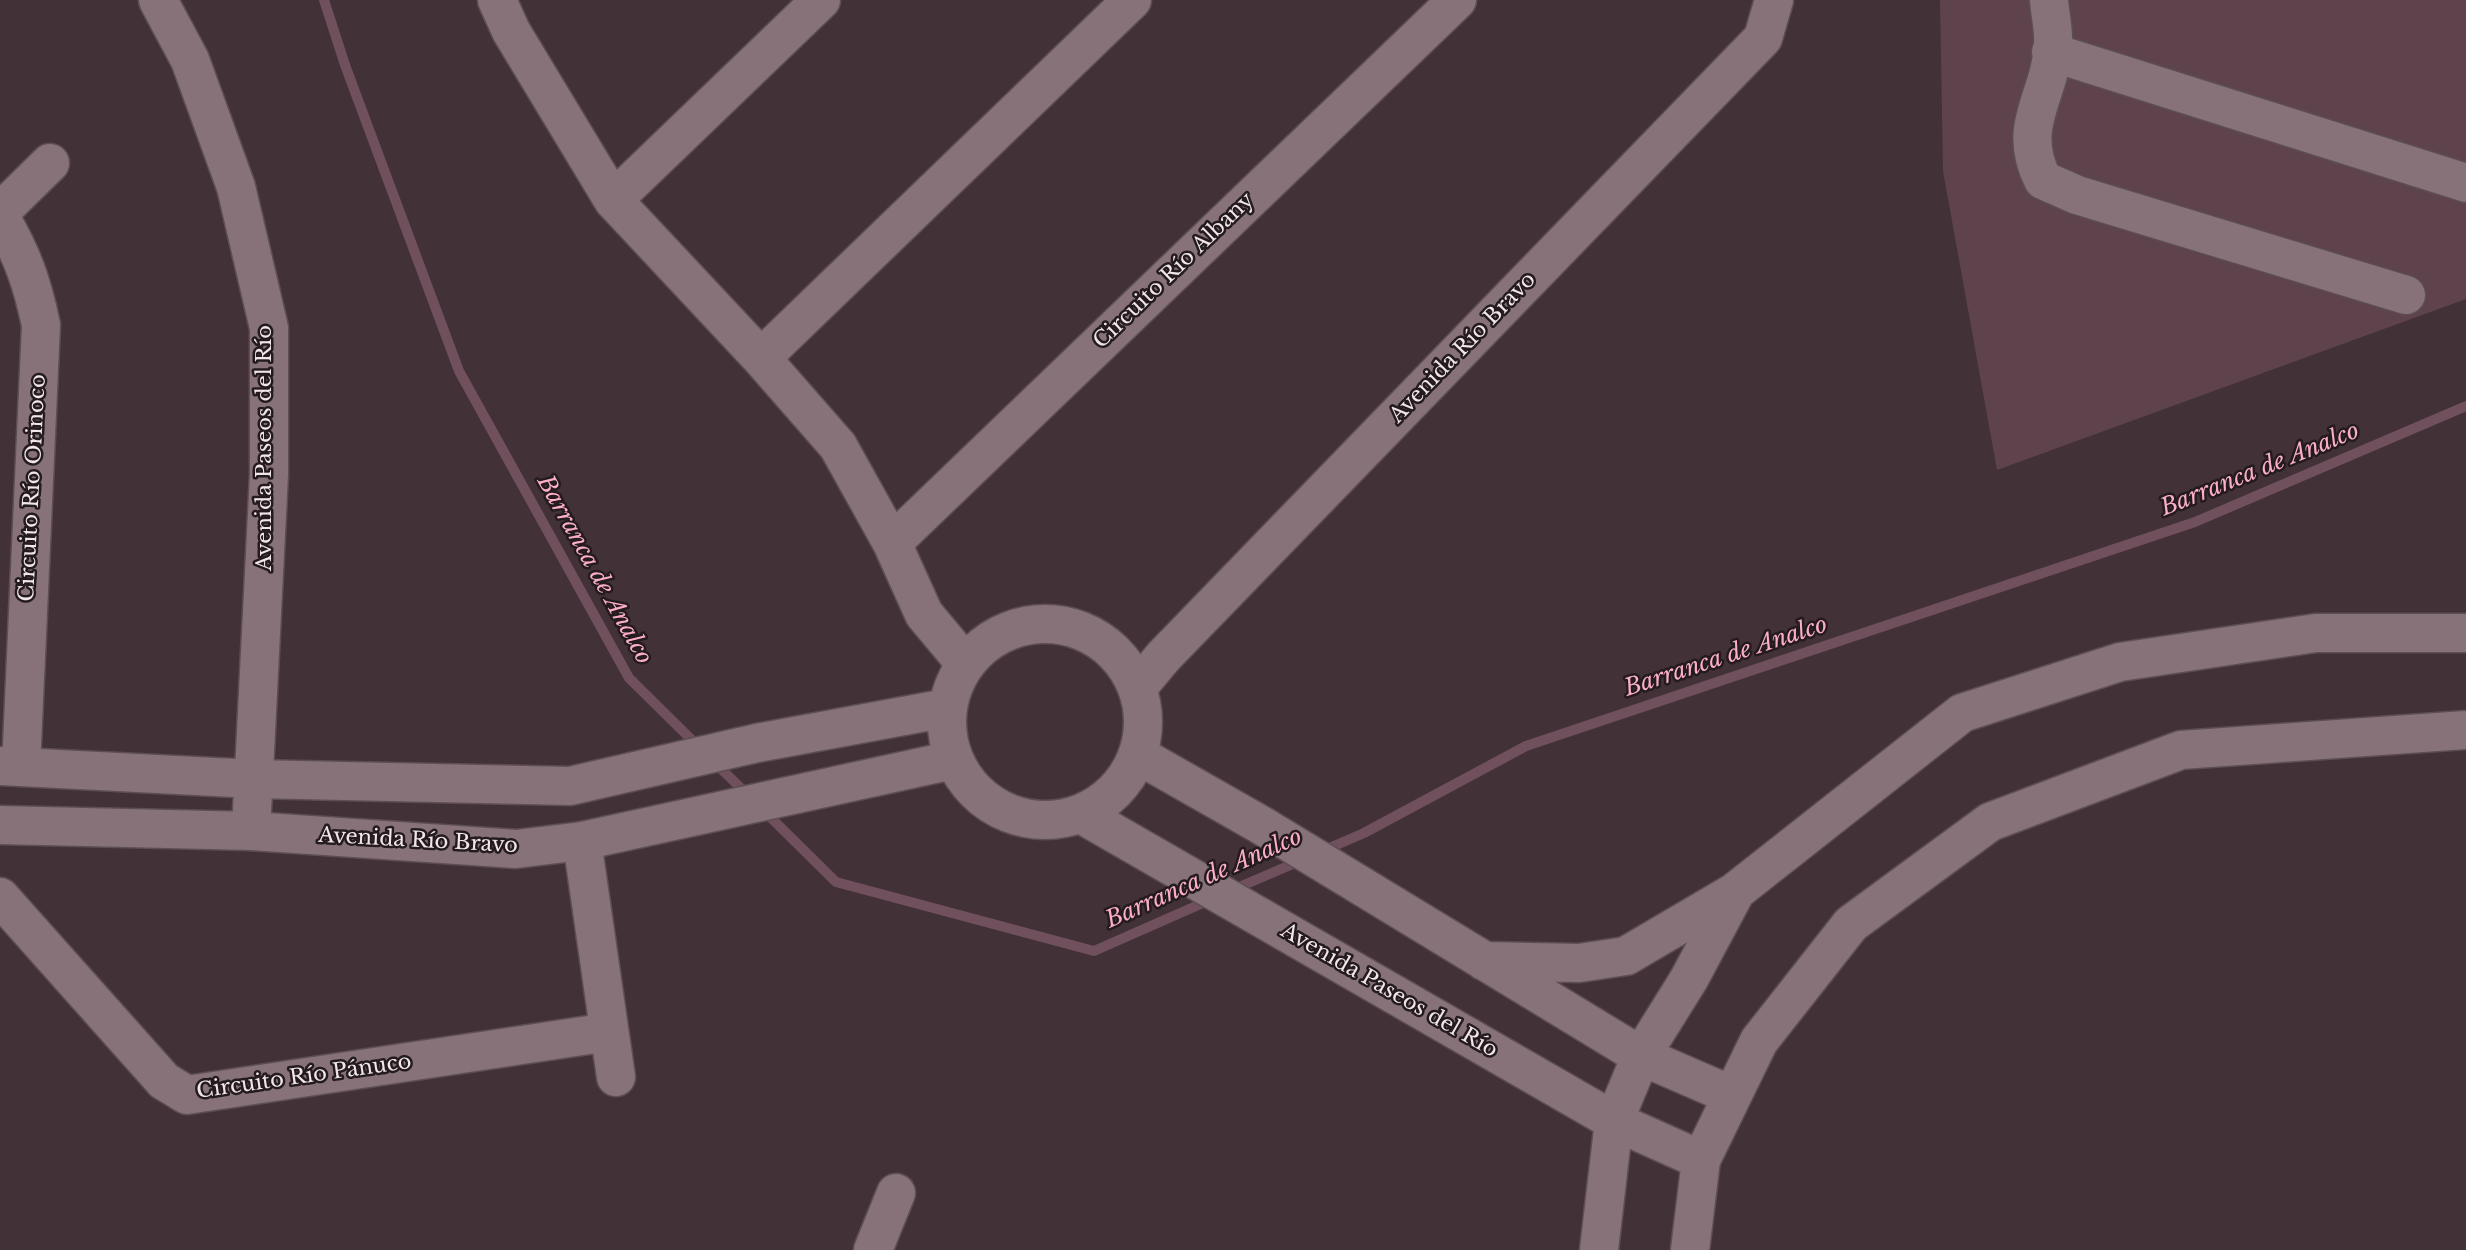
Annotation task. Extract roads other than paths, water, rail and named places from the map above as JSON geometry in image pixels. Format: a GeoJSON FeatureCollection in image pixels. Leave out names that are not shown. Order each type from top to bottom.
{"type":"FeatureCollection","features":[{"type":"Feature","properties":{"kind":"street","name":"Avenida Paseos del Río"},"geometry":{"type":"LineString","coordinates":[[158,0],[190,60],[236,187],[269,328],[269,474],[251,831]]}},
{"type":"Feature","properties":{"kind":"street"},"geometry":{"type":"LineString","coordinates":[[497,0],[511,31],[613,200],[761,358],[838,446],[892,543],[924,614],[965,663]]}},
{"type":"Feature","properties":{"kind":"street"},"geometry":{"type":"LineString","coordinates":[[613,200],[821,0]]}},
{"type":"Feature","properties":{"kind":"street"},"geometry":{"type":"LineString","coordinates":[[761,358],[1132,0]]}},
{"type":"Feature","properties":{"kind":"street","name":"Circuito Río Albany"},"geometry":{"type":"LineString","coordinates":[[892,543],[1457,0]]}},
{"type":"Feature","properties":{"kind":"street","name":"Avenida Río Bravo"},"geometry":{"type":"LineString","coordinates":[[1138,687],[1163,657],[1763,38],[1774,0]]}},
{"type":"Feature","properties":{"kind":"street"},"geometry":{"type":"LineString","coordinates":[[2049,0],[2053,44],[2031,138],[2032,158],[2043,180],[2077,195],[2406,295]]}},
{"type":"Feature","properties":{"kind":"street"},"geometry":{"type":"LineString","coordinates":[[2051,52],[2466,183]]}},
{"type":"Feature","properties":{"kind":"street","name":"Circuito Río Orinoco"},"geometry":{"type":"LineString","coordinates":[[10,766],[41,325],[33,284],[22,255],[0,215],[50,163]]}},
{"type":"Feature","properties":{"kind":"street"},"geometry":{"type":"LineString","coordinates":[[1038,623],[1080,629],[1115,652],[1138,687],[1144,710],[1138,755],[1125,780],[1106,800],[1081,814],[1043,821],[1006,813],[974,792],[953,761],[946,735],[947,708],[953,685],[965,663],[997,635],[1038,623]]}},
{"type":"Feature","properties":{"kind":"street"},"geometry":{"type":"LineString","coordinates":[[1481,961],[1579,963],[1626,956],[1737,891],[1962,713],[2120,662],[2316,633],[2466,633]]}},
{"type":"Feature","properties":{"kind":"street"},"geometry":{"type":"LineString","coordinates":[[10,766],[254,779],[570,786],[796,736],[947,708]]}},
{"type":"Feature","properties":{"kind":"street"},"geometry":{"type":"LineString","coordinates":[[1690,1250],[1701,1160],[1759,1041],[1851,923],[1990,822],[2181,750],[2466,730]]}},
{"type":"Feature","properties":{"kind":"street"},"geometry":{"type":"LineString","coordinates":[[1138,755],[1261,825],[1641,1056],[1731,1095]]}},
{"type":"Feature","properties":{"kind":"street","name":"Avenida Río Bravo"},"geometry":{"type":"LineString","coordinates":[[0,825],[251,831],[516,849],[582,841],[953,761]]}},
{"type":"Feature","properties":{"kind":"street","name":"Avenida Paseos del Río"},"geometry":{"type":"LineString","coordinates":[[1081,814],[1614,1121],[1701,1160]]}},
{"type":"Feature","properties":{"kind":"street"},"geometry":{"type":"LineString","coordinates":[[582,841],[616,1077]]}},
{"type":"Feature","properties":{"kind":"street"},"geometry":{"type":"LineString","coordinates":[[1599,1250],[1614,1121],[1641,1056],[1689,979],[1737,891]]}},
{"type":"Feature","properties":{"kind":"street","name":"Circuito Río Pánuco"},"geometry":{"type":"LineString","coordinates":[[0,897],[164,1082],[187,1095],[609,1032]]}},
{"type":"Feature","properties":{"kind":"street"},"geometry":{"type":"LineString","coordinates":[[873,1250],[896,1193]]}},
{"type":"Feature","properties":{"kind":"waterway","name":"Barranca de Analco"},"geometry":{"type":"LineString","coordinates":[[324,0],[345,65],[459,371],[629,678],[699,747]]}},
{"type":"Feature","properties":{"kind":"waterway","name":"Barranca de Analco"},"geometry":{"type":"LineString","coordinates":[[1320,852],[1364,833],[1526,746],[2195,522],[2466,406]]}},
{"type":"Feature","properties":{"kind":"waterway","name":"Barranca de Analco"},"geometry":{"type":"LineString","coordinates":[[713,761],[749,796]]}},
{"type":"Feature","properties":{"kind":"waterway","name":"Barranca de Analco"},"geometry":{"type":"LineString","coordinates":[[763,810],[836,882],[1094,951],[1212,899]]}},
{"type":"Feature","properties":{"kind":"waterway","name":"Barranca de Analco"},"geometry":{"type":"LineString","coordinates":[[1230,891],[1302,860]]}}]}
